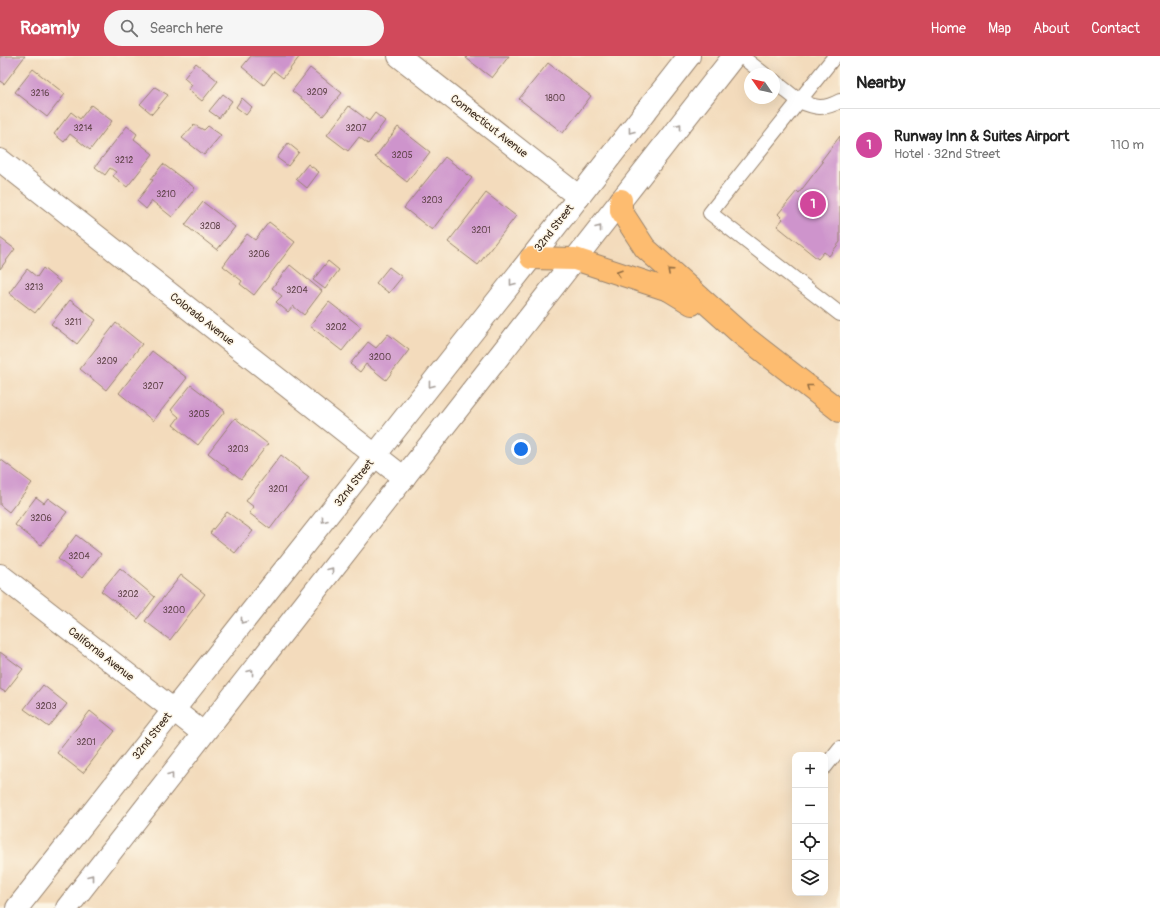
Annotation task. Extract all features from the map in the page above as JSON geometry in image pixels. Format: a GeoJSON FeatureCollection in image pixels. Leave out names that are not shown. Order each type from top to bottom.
{"type":"FeatureCollection","features":[{"type":"Feature","properties":{"kind":"highway"},"geometry":{"type":"LineString","coordinates":[[621,200],[620,211],[645,248],[741,334],[840,411]]}},
{"type":"Feature","properties":{"kind":"highway"},"geometry":{"type":"LineString","coordinates":[[531,258],[575,259],[669,290],[741,334]]}},
{"type":"Feature","properties":{"kind":"street","name":"Connecticut Avenue"},"geometry":{"type":"LineString","coordinates":[[399,56],[579,197]]}},
{"type":"Feature","properties":{"kind":"street","name":"32nd Street"},"geometry":{"type":"LineString","coordinates":[[16,908],[531,258],[689,56]]}},
{"type":"Feature","properties":{"kind":"street"},"geometry":{"type":"LineString","coordinates":[[67,908],[734,56]]}},
{"type":"Feature","properties":{"kind":"street","name":"Colorado Avenue"},"geometry":{"type":"LineString","coordinates":[[0,160],[404,478]]}},
{"type":"Feature","properties":{"kind":"street","name":"California Avenue"},"geometry":{"type":"LineString","coordinates":[[0,575],[203,733]]}},
{"type":"Feature","properties":{"kind":"lane"},"geometry":{"type":"LineString","coordinates":[[741,56],[756,68]]}},
{"type":"Feature","properties":{"kind":"lane"},"geometry":{"type":"LineString","coordinates":[[835,56],[710,213],[840,314]]}},
{"type":"Feature","properties":{"kind":"lane"},"geometry":{"type":"LineString","coordinates":[[780,86],[799,101],[814,107],[830,106],[840,101]]}},
{"type":"Feature","properties":{"kind":"lane"},"geometry":{"type":"LineString","coordinates":[[828,763],[840,748]]}},
{"type":"Feature","properties":{"kind":"building"},"geometry":{"type":"Polygon","coordinates":[[[0,56],[25,56],[4,84],[0,81],[0,56]]]}},
{"type":"Feature","properties":{"kind":"building"},"geometry":{"type":"Polygon","coordinates":[[[251,56],[300,56],[283,78],[274,71],[264,85],[242,67],[251,56]]]}},
{"type":"Feature","properties":{"kind":"building"},"geometry":{"type":"Polygon","coordinates":[[[467,56],[509,56],[492,78],[466,58],[467,56]]]}},
{"type":"Feature","properties":{"kind":"building"},"geometry":{"type":"Polygon","coordinates":[[[196,63],[218,81],[202,101],[188,90],[192,85],[184,78],[196,63]]]}},
{"type":"Feature","properties":{"kind":"building"},"geometry":{"type":"Polygon","coordinates":[[[548,63],[591,96],[563,133],[519,99],[548,63]]]}},
{"type":"Feature","properties":{"kind":"building"},"geometry":{"type":"Polygon","coordinates":[[[310,68],[342,93],[323,116],[292,91],[310,68]]]}},
{"type":"Feature","properties":{"kind":"building"},"geometry":{"type":"Polygon","coordinates":[[[33,69],[65,94],[47,117],[15,92],[33,69]]]}},
{"type":"Feature","properties":{"kind":"building"},"geometry":{"type":"Polygon","coordinates":[[[155,87],[168,95],[152,114],[140,104],[155,87]]]}},
{"type":"Feature","properties":{"kind":"building"},"geometry":{"type":"Polygon","coordinates":[[[223,94],[232,101],[219,118],[209,111],[223,94]]]}},
{"type":"Feature","properties":{"kind":"building"},"geometry":{"type":"Polygon","coordinates":[[[242,98],[252,107],[246,115],[236,107],[242,98]]]}},
{"type":"Feature","properties":{"kind":"building"},"geometry":{"type":"Polygon","coordinates":[[[91,105],[112,121],[90,150],[70,134],[64,142],[54,134],[71,112],[80,119],[91,105]]]}},
{"type":"Feature","properties":{"kind":"building"},"geometry":{"type":"Polygon","coordinates":[[[349,106],[369,121],[375,113],[385,121],[368,144],[359,137],[348,151],[327,135],[349,106]]]}},
{"type":"Feature","properties":{"kind":"building"},"geometry":{"type":"Polygon","coordinates":[[[194,125],[204,130],[208,126],[221,135],[204,155],[182,138],[194,125]]]}},
{"type":"Feature","properties":{"kind":"building"},"geometry":{"type":"Polygon","coordinates":[[[127,126],[137,134],[134,139],[153,154],[127,187],[113,176],[116,172],[110,168],[105,175],[95,167],[127,126]]]}},
{"type":"Feature","properties":{"kind":"building"},"geometry":{"type":"Polygon","coordinates":[[[398,127],[430,152],[407,182],[375,157],[398,127]]]}},
{"type":"Feature","properties":{"kind":"building"},"geometry":{"type":"Polygon","coordinates":[[[840,136],[840,242],[829,256],[824,252],[818,259],[777,226],[783,219],[778,214],[797,191],[799,193],[823,162],[821,161],[840,136]]]}},
{"type":"Feature","properties":{"kind":"building"},"geometry":{"type":"Polygon","coordinates":[[[288,143],[299,152],[288,166],[277,158],[288,143]]]}},
{"type":"Feature","properties":{"kind":"building"},"geometry":{"type":"Polygon","coordinates":[[[445,157],[472,178],[432,230],[404,208],[445,157]]]}},
{"type":"Feature","properties":{"kind":"building"},"geometry":{"type":"Polygon","coordinates":[[[163,164],[195,188],[172,217],[152,201],[146,209],[137,201],[163,164]]]}},
{"type":"Feature","properties":{"kind":"building"},"geometry":{"type":"Polygon","coordinates":[[[308,164],[319,172],[307,188],[296,179],[308,164]]]}},
{"type":"Feature","properties":{"kind":"building"},"geometry":{"type":"Polygon","coordinates":[[[486,193],[516,216],[478,265],[448,242],[486,193]]]}},
{"type":"Feature","properties":{"kind":"building"},"geometry":{"type":"Polygon","coordinates":[[[203,202],[235,227],[217,250],[185,225],[203,202]]]}},
{"type":"Feature","properties":{"kind":"building"},"geometry":{"type":"Polygon","coordinates":[[[269,222],[295,242],[254,295],[240,284],[242,281],[223,266],[247,234],[255,240],[269,222]]]}},
{"type":"Feature","properties":{"kind":"building"},"geometry":{"type":"Polygon","coordinates":[[[0,238],[15,249],[0,269],[0,238]]]}},
{"type":"Feature","properties":{"kind":"building"},"geometry":{"type":"Polygon","coordinates":[[[328,261],[339,270],[325,289],[313,280],[328,261]]]}},
{"type":"Feature","properties":{"kind":"building"},"geometry":{"type":"Polygon","coordinates":[[[290,265],[322,291],[304,315],[293,306],[288,312],[276,302],[282,296],[272,288],[290,265]]]}},
{"type":"Feature","properties":{"kind":"building"},"geometry":{"type":"Polygon","coordinates":[[[389,267],[402,277],[389,293],[376,283],[389,267]]]}},
{"type":"Feature","properties":{"kind":"building"},"geometry":{"type":"Polygon","coordinates":[[[43,268],[60,282],[35,313],[9,293],[27,269],[37,277],[43,268]]]}},
{"type":"Feature","properties":{"kind":"building"},"geometry":{"type":"Polygon","coordinates":[[[70,300],[96,320],[77,344],[51,324],[70,300]]]}},
{"type":"Feature","properties":{"kind":"building"},"geometry":{"type":"Polygon","coordinates":[[[329,302],[361,327],[342,351],[310,326],[329,302]]]}},
{"type":"Feature","properties":{"kind":"building"},"geometry":{"type":"Polygon","coordinates":[[[116,323],[142,344],[106,390],[80,369],[116,323]]]}},
{"type":"Feature","properties":{"kind":"building"},"geometry":{"type":"Polygon","coordinates":[[[388,334],[409,350],[386,380],[366,364],[360,372],[350,364],[368,342],[376,348],[388,334]]]}},
{"type":"Feature","properties":{"kind":"building"},"geometry":{"type":"Polygon","coordinates":[[[152,351],[187,378],[153,421],[119,393],[152,351]]]}},
{"type":"Feature","properties":{"kind":"building"},"geometry":{"type":"Polygon","coordinates":[[[191,385],[225,411],[198,445],[173,425],[179,417],[171,410],[191,385]]]}},
{"type":"Feature","properties":{"kind":"building"},"geometry":{"type":"Polygon","coordinates":[[[235,418],[268,444],[241,479],[208,453],[235,418]]]}},
{"type":"Feature","properties":{"kind":"building"},"geometry":{"type":"Polygon","coordinates":[[[281,455],[309,477],[270,529],[249,513],[254,507],[246,501],[281,455]]]}},
{"type":"Feature","properties":{"kind":"building"},"geometry":{"type":"Polygon","coordinates":[[[0,459],[32,483],[9,512],[0,505],[0,459]]]}},
{"type":"Feature","properties":{"kind":"building"},"geometry":{"type":"Polygon","coordinates":[[[36,497],[44,503],[48,498],[67,512],[41,545],[15,525],[36,497]]]}},
{"type":"Feature","properties":{"kind":"building"},"geometry":{"type":"Polygon","coordinates":[[[227,512],[253,531],[235,553],[210,533],[227,512]]]}},
{"type":"Feature","properties":{"kind":"building"},"geometry":{"type":"Polygon","coordinates":[[[76,535],[101,554],[82,578],[58,559],[76,535]]]}},
{"type":"Feature","properties":{"kind":"building"},"geometry":{"type":"Polygon","coordinates":[[[120,568],[155,597],[138,619],[101,591],[120,568]]]}},
{"type":"Feature","properties":{"kind":"building"},"geometry":{"type":"Polygon","coordinates":[[[181,575],[205,594],[170,640],[145,621],[181,575]]]}},
{"type":"Feature","properties":{"kind":"building"},"geometry":{"type":"Polygon","coordinates":[[[0,652],[23,669],[5,692],[0,689],[0,652]]]}},
{"type":"Feature","properties":{"kind":"building"},"geometry":{"type":"Polygon","coordinates":[[[43,685],[67,704],[49,727],[24,709],[43,685]]]}},
{"type":"Feature","properties":{"kind":"building"},"geometry":{"type":"Polygon","coordinates":[[[90,711],[115,731],[83,773],[57,753],[90,711]]]}},
{"type":"Feature","properties":{"kind":"place","name":"Runway Inn & Suites Airport"},"geometry":{"type":"Point","coordinates":[813,204]}}]}
